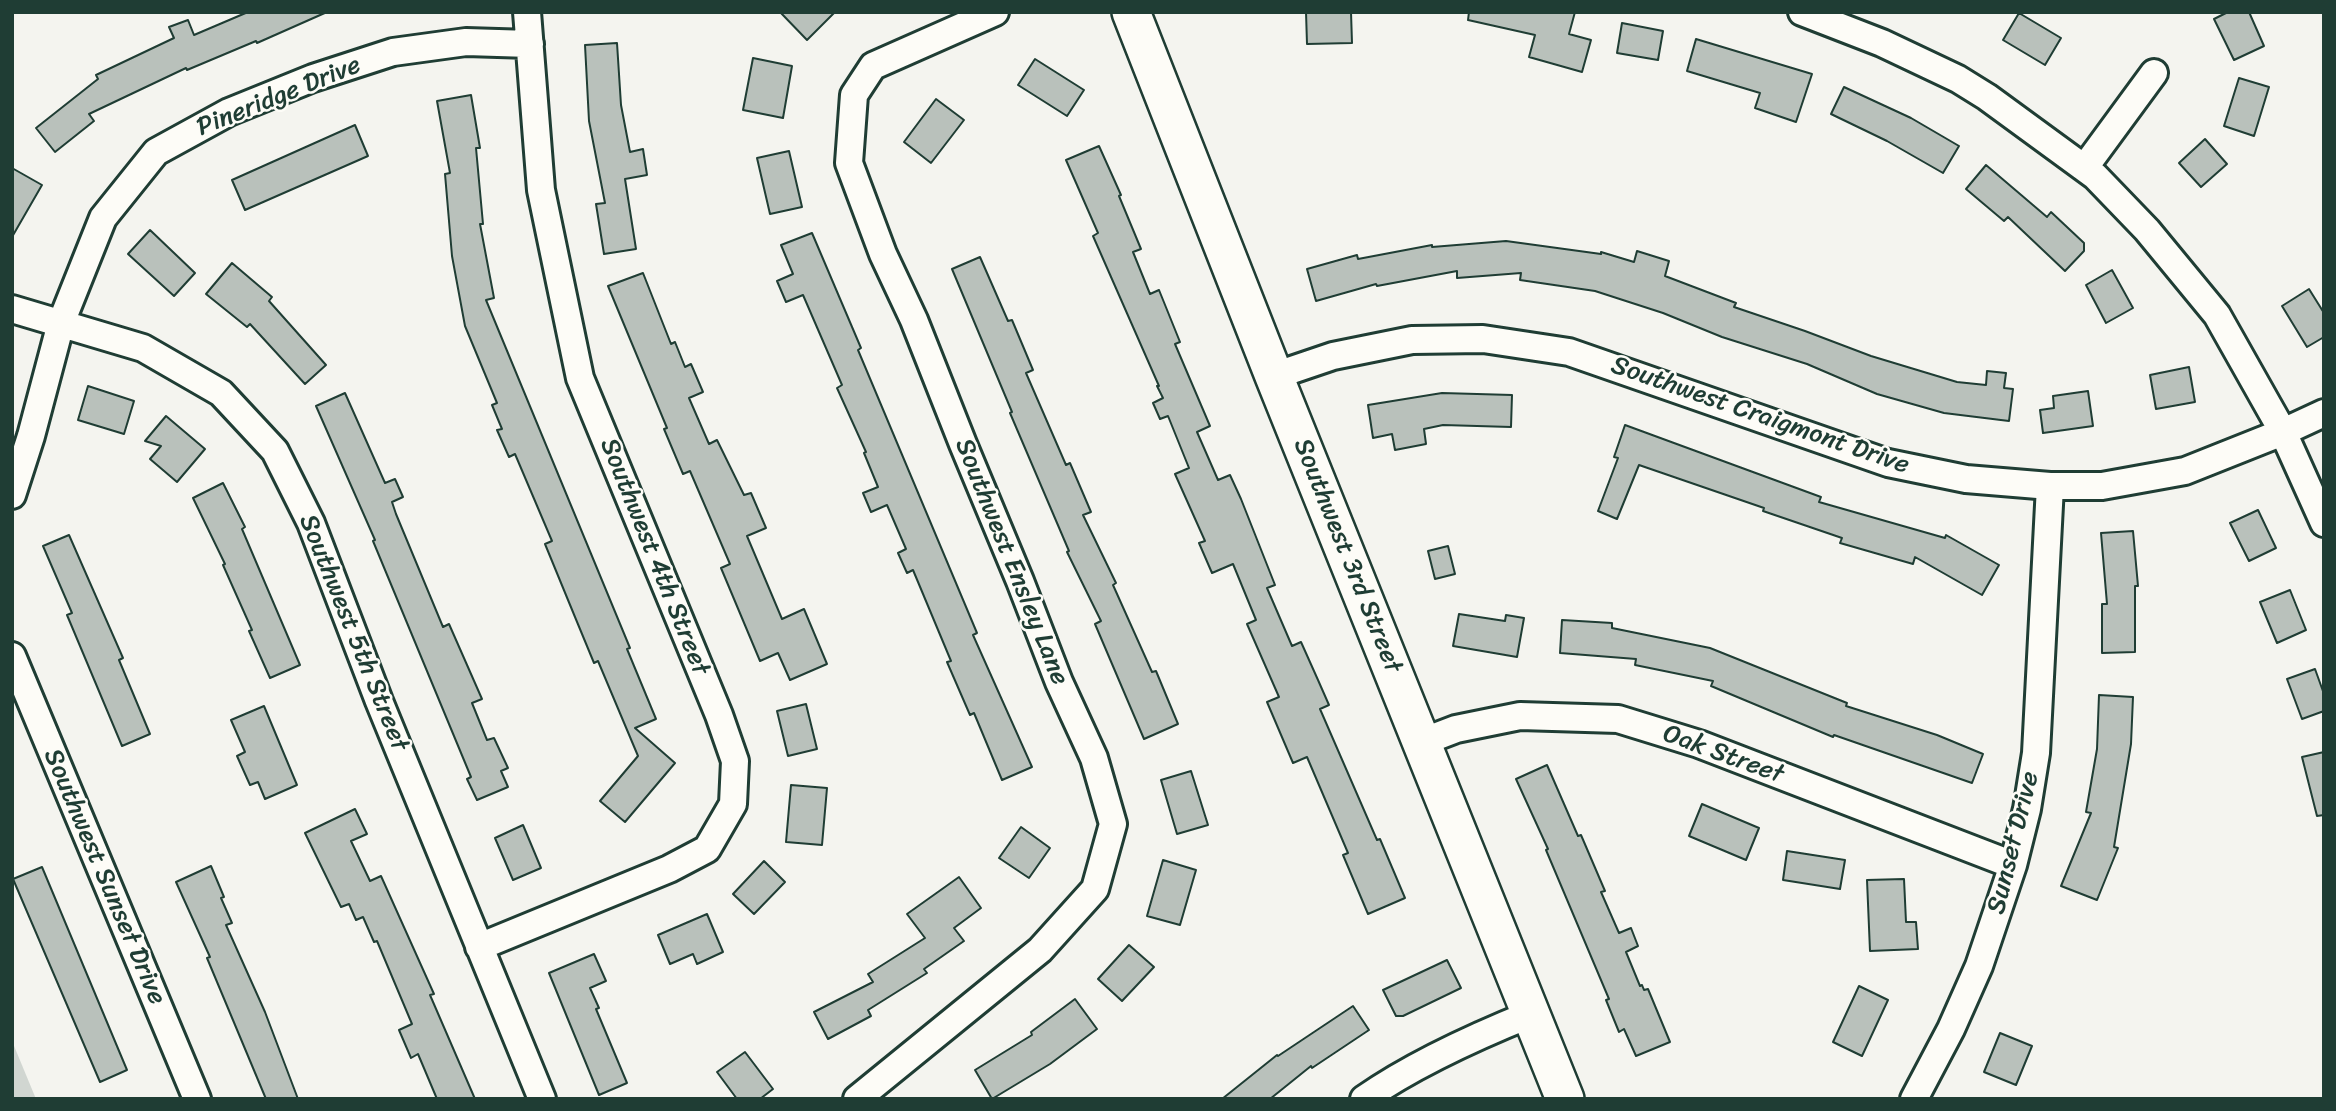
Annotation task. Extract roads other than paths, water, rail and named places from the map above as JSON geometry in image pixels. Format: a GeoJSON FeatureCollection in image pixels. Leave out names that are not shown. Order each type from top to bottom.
{"type":"FeatureCollection","features":[{"type":"Feature","properties":{"kind":"main road","name":"Southwest 3rd Street"},"geometry":{"type":"LineString","coordinates":[[1132,12],[1274,376],[1565,1099]]}},
{"type":"Feature","properties":{"kind":"street","name":"Southwest 4th Street"},"geometry":{"type":"LineString","coordinates":[[479,947],[669,869],[707,849],[733,804],[735,761],[719,715],[580,377],[541,190],[527,12]]}},
{"type":"Feature","properties":{"kind":"street","name":"Southwest Ensley Lane"},"geometry":{"type":"LineString","coordinates":[[857,1099],[1040,950],[1095,889],[1113,824],[1094,758],[1059,682],[914,320],[883,254],[849,163],[854,95],[873,66],[995,12]]}},
{"type":"Feature","properties":{"kind":"street"},"geometry":{"type":"LineString","coordinates":[[1802,12],[1882,43],[1958,79],[2085,167],[2147,230],[2205,298],[2256,381],[2283,432],[2324,523]]}},
{"type":"Feature","properties":{"kind":"street","name":"Pineridge Drive"},"geometry":{"type":"LineString","coordinates":[[12,495],[31,436],[61,323],[103,218],[156,152],[229,112],[313,78],[393,52],[466,42],[530,44]]}},
{"type":"Feature","properties":{"kind":"street"},"geometry":{"type":"LineString","coordinates":[[2085,167],[2154,73]]}},
{"type":"Feature","properties":{"kind":"street","name":"Southwest 5th Street"},"geometry":{"type":"LineString","coordinates":[[12,309],[144,348],[221,393],[275,451],[312,523],[384,713],[542,1099]]}},
{"type":"Feature","properties":{"kind":"street","name":"Southwest Craigmont Drive"},"geometry":{"type":"LineString","coordinates":[[1274,376],[1333,356],[1412,340],[1483,339],[1569,352],[1888,463],[1966,479],[2050,486],[2102,486],[2185,471],[2324,413]]}},
{"type":"Feature","properties":{"kind":"street","name":"Sunset Drive"},"geometry":{"type":"LineString","coordinates":[[1914,1099],[1951,1029],[1979,966],[2013,865],[2027,809],[2036,753],[2050,486]]}},
{"type":"Feature","properties":{"kind":"street","name":"Southwest Sunset Drive"},"geometry":{"type":"LineString","coordinates":[[12,656],[197,1099]]}},
{"type":"Feature","properties":{"kind":"street","name":"Oak Street"},"geometry":{"type":"LineString","coordinates":[[1422,742],[1456,729],[1520,716],[1618,719],[1699,744],[2013,865]]}},
{"type":"Feature","properties":{"kind":"street"},"geometry":{"type":"LineString","coordinates":[[1364,1099],[1397,1078],[1493,1029],[1531,1014]]}}]}
